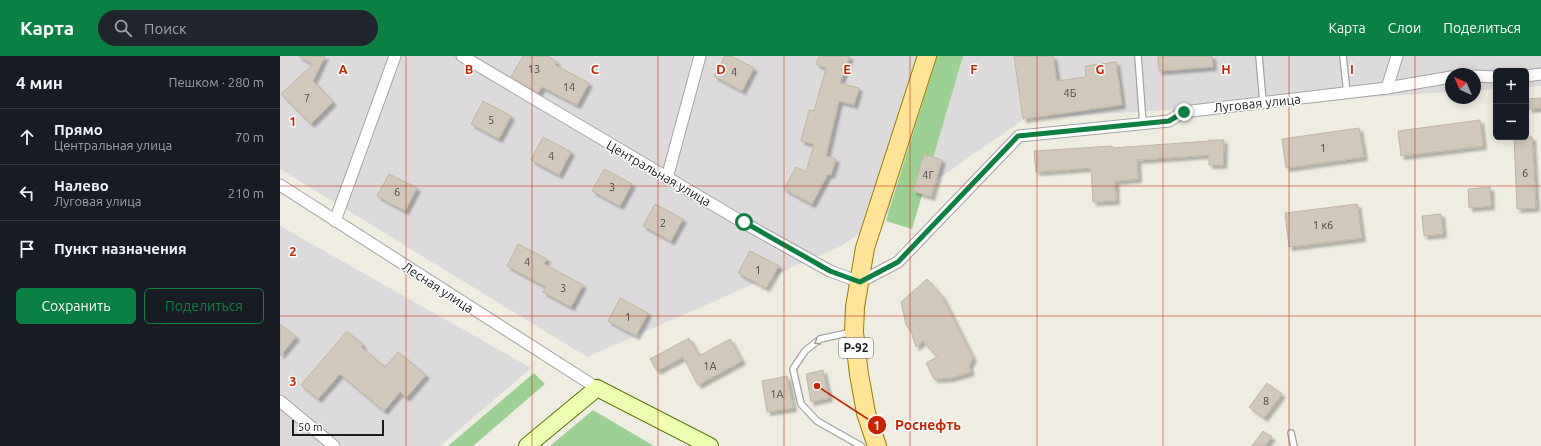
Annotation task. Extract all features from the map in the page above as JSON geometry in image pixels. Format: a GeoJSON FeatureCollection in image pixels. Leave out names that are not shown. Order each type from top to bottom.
{"type":"FeatureCollection","features":[{"type":"Feature","properties":{"kind":"main road","name":"Р-92"},"geometry":{"type":"LineString","coordinates":[[877,446],[866,413],[859,374],[854,332],[855,307],[865,248],[927,56]]}},
{"type":"Feature","properties":{"kind":"street"},"geometry":{"type":"LineString","coordinates":[[336,220],[395,56]]}},
{"type":"Feature","properties":{"kind":"street","name":"Центральная улица"},"geometry":{"type":"LineString","coordinates":[[462,56],[667,178],[830,271],[860,282]]}},
{"type":"Feature","properties":{"kind":"street"},"geometry":{"type":"LineString","coordinates":[[667,178],[700,56]]}},
{"type":"Feature","properties":{"kind":"street"},"geometry":{"type":"LineString","coordinates":[[1387,88],[1397,56]]}},
{"type":"Feature","properties":{"kind":"street"},"geometry":{"type":"LineString","coordinates":[[1529,76],[1541,74]]}},
{"type":"Feature","properties":{"kind":"street"},"geometry":{"type":"LineString","coordinates":[[1481,76],[1493,77]]}},
{"type":"Feature","properties":{"kind":"street","name":"Луговая улица"},"geometry":{"type":"LineString","coordinates":[[860,282],[898,262],[1018,136],[1169,121],[1184,112],[1263,102],[1347,94],[1445,78]]}},
{"type":"Feature","properties":{"kind":"street","name":"Лесная улица"},"geometry":{"type":"LineString","coordinates":[[280,185],[597,388]]}},
{"type":"Feature","properties":{"kind":"street"},"geometry":{"type":"LineString","coordinates":[[527,446],[597,388],[710,446]]}},
{"type":"Feature","properties":{"kind":"street"},"geometry":{"type":"LineString","coordinates":[[280,401],[334,446]]}},
{"type":"Feature","properties":{"kind":"lane"},"geometry":{"type":"LineString","coordinates":[[1138,56],[1143,124]]}},
{"type":"Feature","properties":{"kind":"lane"},"geometry":{"type":"LineString","coordinates":[[1259,56],[1263,102]]}},
{"type":"Feature","properties":{"kind":"lane"},"geometry":{"type":"LineString","coordinates":[[1343,56],[1347,94]]}},
{"type":"Feature","properties":{"kind":"lane"},"geometry":{"type":"LineString","coordinates":[[854,332],[820,339],[805,351],[793,370],[801,404],[817,421],[861,446]]}},
{"type":"Feature","properties":{"kind":"lane"},"geometry":{"type":"LineString","coordinates":[[1291,433],[1294,446]]}},
{"type":"Feature","properties":{"kind":"shaded area"},"geometry":{"type":"Polygon","coordinates":[[[280,56],[1541,56],[1541,86],[1529,87],[1529,68],[1493,68],[1493,89],[1481,90],[1481,68],[1445,68],[1445,92],[1024,119],[843,245],[587,357],[280,169],[280,56]]]}},
{"type":"Feature","properties":{"kind":"shaded area"},"geometry":{"type":"Polygon","coordinates":[[[280,226],[531,368],[440,446],[280,446],[280,226]]]}},
{"type":"Feature","properties":{"kind":"green space"},"geometry":{"type":"Polygon","coordinates":[[[937,56],[963,56],[912,229],[886,221],[937,56]]]}},
{"type":"Feature","properties":{"kind":"green space"},"geometry":{"type":"Polygon","coordinates":[[[534,373],[545,384],[473,446],[448,446],[534,373]]]}},
{"type":"Feature","properties":{"kind":"green space"},"geometry":{"type":"Polygon","coordinates":[[[593,410],[654,446],[550,446],[593,410]]]}},
{"type":"Feature","properties":{"kind":"building"},"geometry":{"type":"Polygon","coordinates":[[[298,56],[325,56],[313,81],[333,102],[311,124],[281,94],[313,64],[298,56]]]}},
{"type":"Feature","properties":{"kind":"building"},"geometry":{"type":"Polygon","coordinates":[[[523,56],[548,56],[557,62],[555,65],[589,83],[577,105],[542,87],[538,93],[511,77],[523,56]]]}},
{"type":"Feature","properties":{"kind":"building"},"geometry":{"type":"Polygon","coordinates":[[[725,56],[731,56],[754,68],[742,91],[714,76],[725,56]]]}},
{"type":"Feature","properties":{"kind":"building"},"geometry":{"type":"Polygon","coordinates":[[[819,56],[850,56],[840,83],[859,88],[854,105],[839,101],[826,156],[836,159],[831,175],[828,174],[812,204],[784,189],[796,167],[806,172],[814,144],[801,141],[809,110],[814,111],[826,68],[816,64],[819,56]]]}},
{"type":"Feature","properties":{"kind":"building"},"geometry":{"type":"Polygon","coordinates":[[[1014,56],[1053,56],[1057,81],[1086,77],[1085,66],[1116,62],[1122,105],[1023,119],[1014,56]]]}},
{"type":"Feature","properties":{"kind":"building"},"geometry":{"type":"Polygon","coordinates":[[[1158,56],[1212,56],[1213,67],[1159,71],[1158,56]]]}},
{"type":"Feature","properties":{"kind":"building"},"geometry":{"type":"Polygon","coordinates":[[[1541,98],[1541,108],[1529,109],[1529,99],[1541,98]]]}},
{"type":"Feature","properties":{"kind":"building"},"geometry":{"type":"Polygon","coordinates":[[[483,101],[511,116],[499,139],[471,124],[483,101]]]}},
{"type":"Feature","properties":{"kind":"building"},"geometry":{"type":"Polygon","coordinates":[[[1480,120],[1483,146],[1401,156],[1398,131],[1480,120]]]}},
{"type":"Feature","properties":{"kind":"building"},"geometry":{"type":"Polygon","coordinates":[[[1359,128],[1364,157],[1286,168],[1282,139],[1359,128]]]}},
{"type":"Feature","properties":{"kind":"building"},"geometry":{"type":"Polygon","coordinates":[[[543,137],[571,152],[559,175],[531,160],[543,137]]]}},
{"type":"Feature","properties":{"kind":"building"},"geometry":{"type":"Polygon","coordinates":[[[1529,137],[1532,137],[1536,208],[1517,209],[1514,140],[1529,140],[1529,137]]]}},
{"type":"Feature","properties":{"kind":"building"},"geometry":{"type":"Polygon","coordinates":[[[1224,140],[1223,165],[1209,165],[1209,155],[1137,160],[1138,179],[1115,181],[1116,201],[1093,202],[1091,168],[1036,172],[1034,151],[1112,146],[1113,148],[1224,140]]]}},
{"type":"Feature","properties":{"kind":"building"},"geometry":{"type":"Polygon","coordinates":[[[924,154],[942,160],[931,197],[913,191],[924,154]]]}},
{"type":"Feature","properties":{"kind":"building"},"geometry":{"type":"Polygon","coordinates":[[[604,169],[632,184],[620,206],[592,191],[604,169]]]}},
{"type":"Feature","properties":{"kind":"building"},"geometry":{"type":"Polygon","coordinates":[[[389,174],[417,188],[405,211],[377,196],[389,174]]]}},
{"type":"Feature","properties":{"kind":"building"},"geometry":{"type":"Polygon","coordinates":[[[1490,187],[1491,206],[1469,208],[1468,189],[1490,187]]]}},
{"type":"Feature","properties":{"kind":"building"},"geometry":{"type":"Polygon","coordinates":[[[655,204],[683,219],[671,241],[643,226],[655,204]]]}},
{"type":"Feature","properties":{"kind":"building"},"geometry":{"type":"Polygon","coordinates":[[[1357,204],[1362,238],[1289,247],[1285,213],[1357,204]]]}},
{"type":"Feature","properties":{"kind":"building"},"geometry":{"type":"Polygon","coordinates":[[[1441,214],[1443,234],[1424,236],[1422,216],[1441,214]]]}},
{"type":"Feature","properties":{"kind":"building"},"geometry":{"type":"Polygon","coordinates":[[[518,244],[547,259],[544,264],[583,285],[571,307],[543,292],[546,287],[507,266],[518,244]]]}},
{"type":"Feature","properties":{"kind":"building"},"geometry":{"type":"Polygon","coordinates":[[[750,251],[779,266],[766,288],[738,273],[750,251]]]}},
{"type":"Feature","properties":{"kind":"building"},"geometry":{"type":"Polygon","coordinates":[[[927,279],[942,296],[973,358],[969,366],[971,372],[951,378],[934,379],[926,363],[937,357],[923,341],[916,347],[911,331],[906,325],[901,302],[927,279]]]}},
{"type":"Feature","properties":{"kind":"building"},"geometry":{"type":"Polygon","coordinates":[[[620,298],[648,313],[636,336],[608,321],[620,298]]]}},
{"type":"Feature","properties":{"kind":"building"},"geometry":{"type":"Polygon","coordinates":[[[280,324],[296,337],[280,356],[280,324]]]}},
{"type":"Feature","properties":{"kind":"building"},"geometry":{"type":"Polygon","coordinates":[[[347,331],[363,345],[361,347],[385,367],[398,352],[426,375],[406,398],[400,392],[384,411],[340,374],[318,399],[301,385],[347,331]]]}},
{"type":"Feature","properties":{"kind":"building"},"geometry":{"type":"Polygon","coordinates":[[[689,338],[699,356],[730,339],[742,361],[698,385],[683,357],[657,371],[650,359],[689,338]]]}},
{"type":"Feature","properties":{"kind":"building"},"geometry":{"type":"Polygon","coordinates":[[[823,370],[829,398],[811,402],[806,374],[823,370]]]}},
{"type":"Feature","properties":{"kind":"building"},"geometry":{"type":"Polygon","coordinates":[[[787,376],[793,408],[767,412],[762,381],[787,376]]]}},
{"type":"Feature","properties":{"kind":"building"},"geometry":{"type":"Polygon","coordinates":[[[1267,383],[1282,394],[1264,418],[1249,407],[1267,383]]]}},
{"type":"Feature","properties":{"kind":"building"},"geometry":{"type":"Polygon","coordinates":[[[1263,431],[1272,437],[1265,446],[1252,446],[1263,431]]]}},
{"type":"Feature","properties":{"kind":"place","name":"Роснефть"},"geometry":{"type":"Point","coordinates":[817,386]}},
{"type":"Feature","properties":{"kind":"route"},"geometry":{"type":"LineString","coordinates":[[744,222],[830,271],[860,282],[898,262],[1018,136],[1169,121],[1184,112]]}}]}
